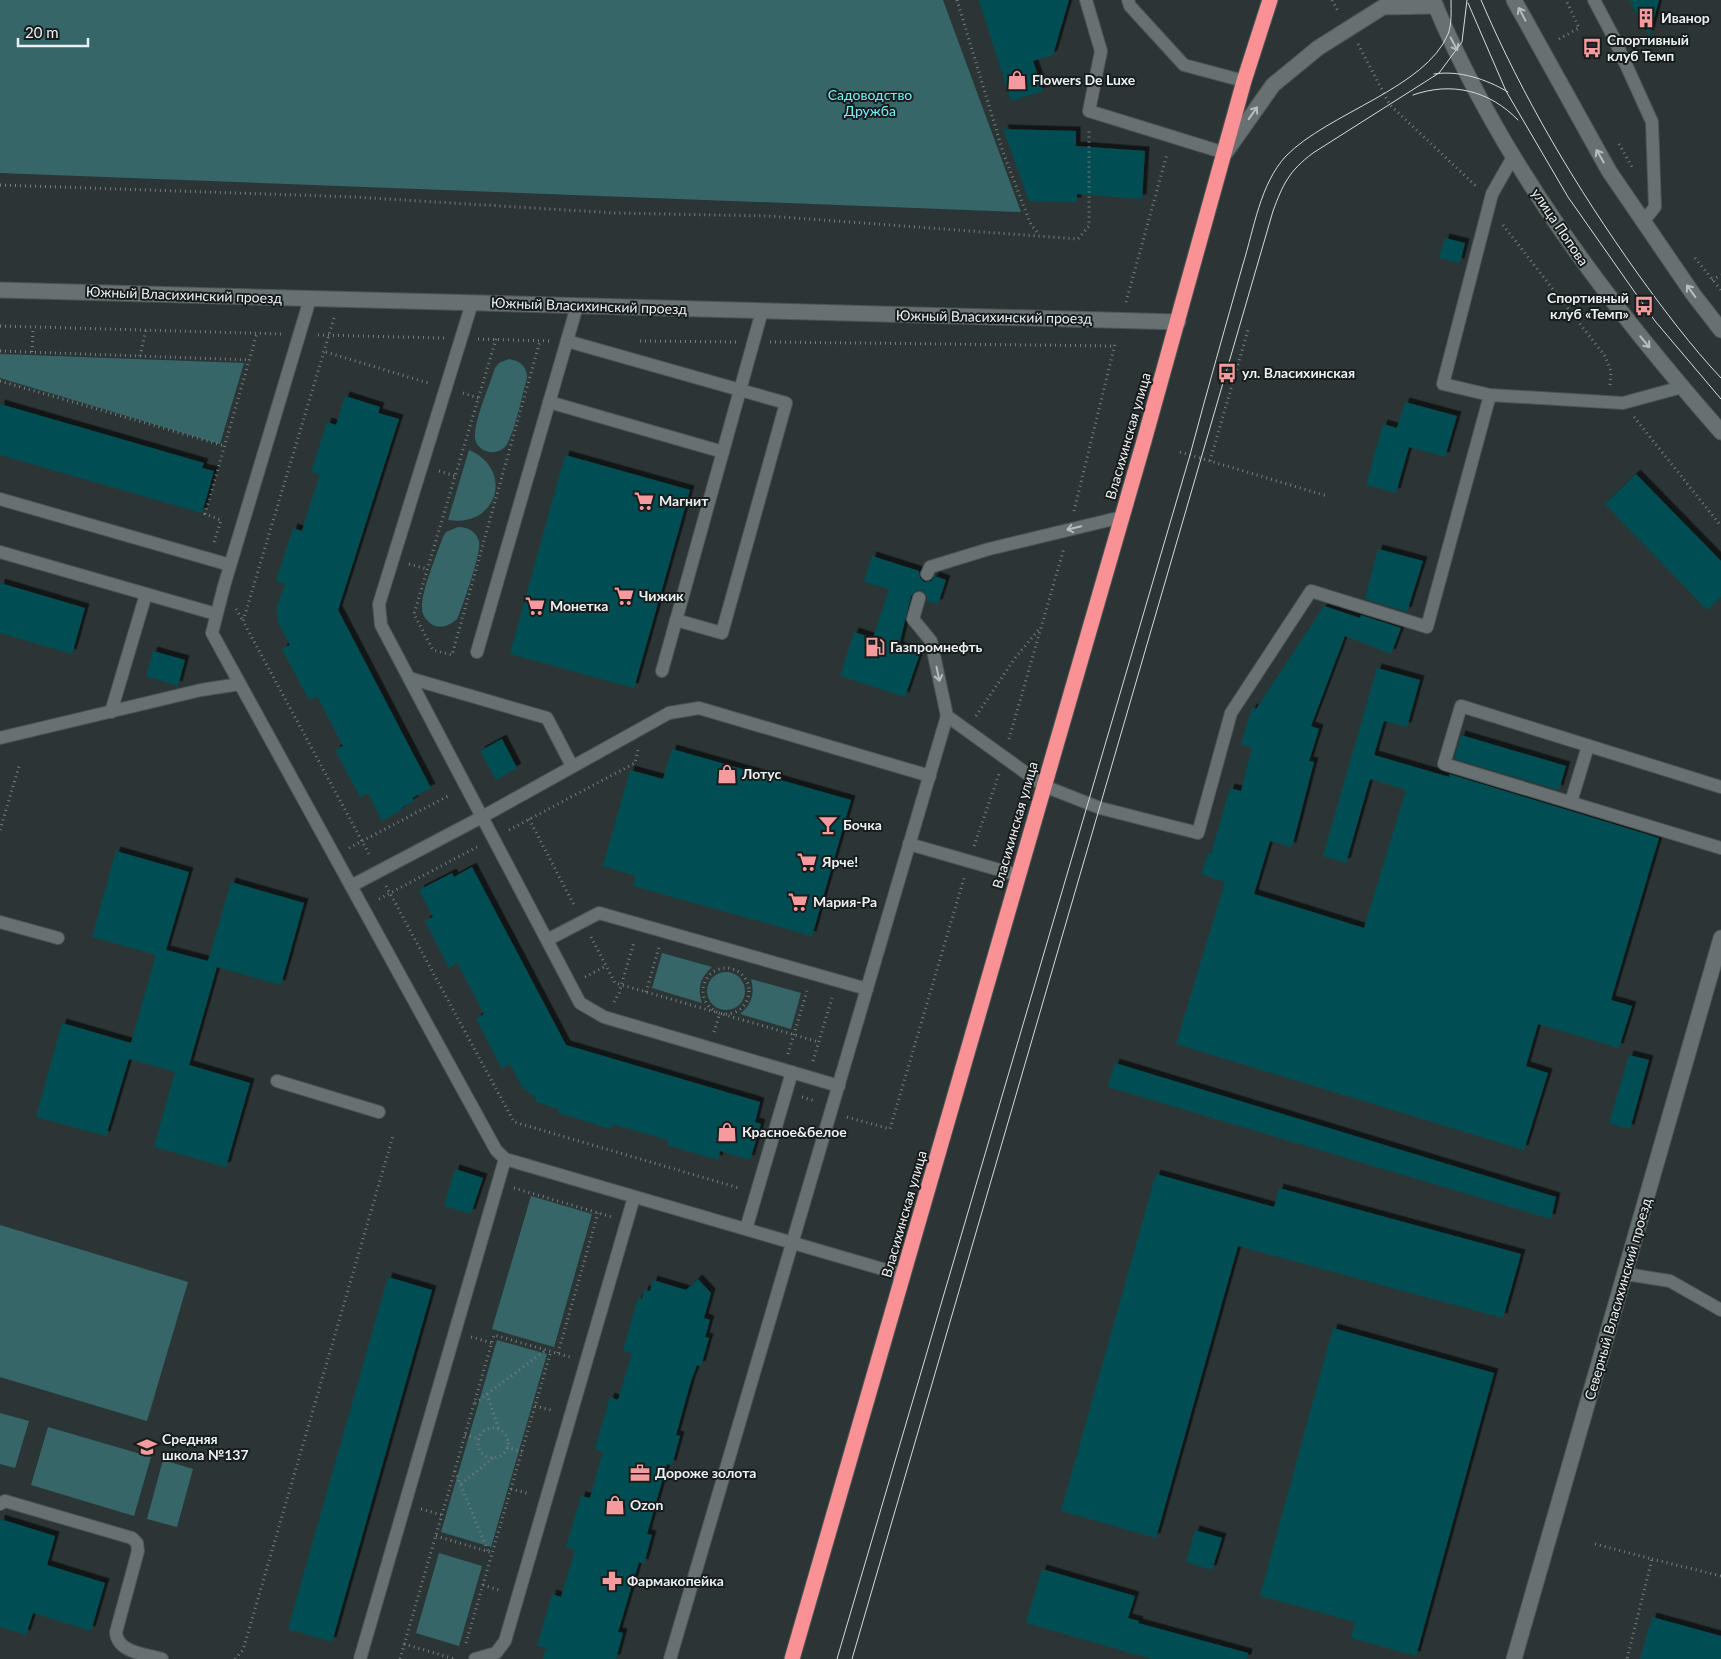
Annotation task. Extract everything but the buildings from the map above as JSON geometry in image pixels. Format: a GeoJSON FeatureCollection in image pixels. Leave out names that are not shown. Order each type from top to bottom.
{"type":"FeatureCollection","features":[{"type":"Feature","properties":{"kind":"highway","name":"Власихинская улица"},"geometry":{"type":"LineString","coordinates":[[792,1659],[1178,322],[1244,81],[1270,0]]}},
{"type":"Feature","properties":{"kind":"street"},"geometry":{"type":"LineString","coordinates":[[1514,0],[1609,172],[1692,294],[1721,330]]}},
{"type":"Feature","properties":{"kind":"street"},"geometry":{"type":"LineString","coordinates":[[1225,153],[1273,85],[1318,48],[1383,7],[1435,3]]}},
{"type":"Feature","properties":{"kind":"street","name":"улица Попова"},"geometry":{"type":"LineString","coordinates":[[1435,3],[1477,92],[1513,157],[1590,272],[1682,387],[1721,432]]}},
{"type":"Feature","properties":{"kind":"street","name":"Южный Власихинский проезд"},"geometry":{"type":"LineString","coordinates":[[0,290],[1178,322]]}},
{"type":"Feature","properties":{"kind":"street","name":"Северный Власихинский проезд"},"geometry":{"type":"LineString","coordinates":[[1514,1659],[1721,938]]}},
{"type":"Feature","properties":{"kind":"lane"},"geometry":{"type":"LineString","coordinates":[[1086,0],[1101,51],[1089,111],[1225,153]]}},
{"type":"Feature","properties":{"kind":"lane"},"geometry":{"type":"LineString","coordinates":[[1128,0],[1130,6],[1184,64],[1244,81]]}},
{"type":"Feature","properties":{"kind":"lane"},"geometry":{"type":"LineString","coordinates":[[1594,0],[1613,36],[1652,122],[1656,207],[1643,222]]}},
{"type":"Feature","properties":{"kind":"lane"},"geometry":{"type":"LineString","coordinates":[[1513,157],[1492,194],[1443,384],[1490,395],[1624,403],[1682,387]]}},
{"type":"Feature","properties":{"kind":"lane"},"geometry":{"type":"LineString","coordinates":[[310,299],[230,566],[212,633],[496,1150],[505,1159],[903,1275]]}},
{"type":"Feature","properties":{"kind":"lane"},"geometry":{"type":"LineString","coordinates":[[472,303],[379,604],[381,624],[580,1003],[604,1017],[839,1086]]}},
{"type":"Feature","properties":{"kind":"lane"},"geometry":{"type":"LineString","coordinates":[[477,652],[577,306]]}},
{"type":"Feature","properties":{"kind":"lane"},"geometry":{"type":"LineString","coordinates":[[662,671],[762,311]]}},
{"type":"Feature","properties":{"kind":"lane"},"geometry":{"type":"LineString","coordinates":[[567,341],[786,403],[722,633],[676,620]]}},
{"type":"Feature","properties":{"kind":"lane"},"geometry":{"type":"LineString","coordinates":[[947,716],[1044,786],[1100,808],[1198,833],[1231,713],[1311,591],[1427,627],[1490,395]]}},
{"type":"Feature","properties":{"kind":"lane"},"geometry":{"type":"LineString","coordinates":[[549,402],[723,452]]}},
{"type":"Feature","properties":{"kind":"lane"},"geometry":{"type":"LineString","coordinates":[[0,499],[230,566]]}},
{"type":"Feature","properties":{"kind":"lane"},"geometry":{"type":"LineString","coordinates":[[927,574],[930,567],[954,559],[1122,517]]}},
{"type":"Feature","properties":{"kind":"lane"},"geometry":{"type":"LineString","coordinates":[[0,552],[216,614]]}},
{"type":"Feature","properties":{"kind":"lane"},"geometry":{"type":"LineString","coordinates":[[111,712],[146,594]]}},
{"type":"Feature","properties":{"kind":"lane"},"geometry":{"type":"LineString","coordinates":[[670,1659],[947,716],[930,641],[913,619],[919,598]]}},
{"type":"Feature","properties":{"kind":"lane"},"geometry":{"type":"LineString","coordinates":[[409,678],[547,718],[572,766]]}},
{"type":"Feature","properties":{"kind":"lane"},"geometry":{"type":"LineString","coordinates":[[0,738],[202,690],[240,684]]}},
{"type":"Feature","properties":{"kind":"lane"},"geometry":{"type":"LineString","coordinates":[[1721,787],[1460,706],[1444,764],[1721,848]]}},
{"type":"Feature","properties":{"kind":"lane"},"geometry":{"type":"LineString","coordinates":[[351,886],[482,817],[669,713],[699,708],[930,776]]}},
{"type":"Feature","properties":{"kind":"lane"},"geometry":{"type":"LineString","coordinates":[[1571,802],[1588,746]]}},
{"type":"Feature","properties":{"kind":"lane"},"geometry":{"type":"LineString","coordinates":[[910,844],[1017,876]]}},
{"type":"Feature","properties":{"kind":"lane"},"geometry":{"type":"LineString","coordinates":[[547,940],[599,913],[867,989]]}},
{"type":"Feature","properties":{"kind":"lane"},"geometry":{"type":"LineString","coordinates":[[0,922],[58,938]]}},
{"type":"Feature","properties":{"kind":"lane"},"geometry":{"type":"LineString","coordinates":[[746,1229],[788,1071]]}},
{"type":"Feature","properties":{"kind":"lane"},"geometry":{"type":"LineString","coordinates":[[277,1081],[379,1112]]}},
{"type":"Feature","properties":{"kind":"lane"},"geometry":{"type":"LineString","coordinates":[[360,1659],[505,1159]]}},
{"type":"Feature","properties":{"kind":"lane"},"geometry":{"type":"LineString","coordinates":[[475,1659],[496,1653],[504,1641],[634,1197]]}},
{"type":"Feature","properties":{"kind":"lane"},"geometry":{"type":"LineString","coordinates":[[1626,1274],[1670,1281],[1721,1310]]}},
{"type":"Feature","properties":{"kind":"lane"},"geometry":{"type":"LineString","coordinates":[[0,1504],[5,1501],[132,1538],[137,1543],[138,1551],[116,1632],[116,1641],[121,1647],[162,1659]]}},
{"type":"Feature","properties":{"kind":"path"},"geometry":{"type":"LineString","coordinates":[[957,0],[1003,152],[1031,225],[1040,235]]}},
{"type":"Feature","properties":{"kind":"path"},"geometry":{"type":"LineString","coordinates":[[1332,0],[1340,16]]}},
{"type":"Feature","properties":{"kind":"path"},"geometry":{"type":"LineString","coordinates":[[1563,46],[1558,37],[1578,28],[1566,0]]}},
{"type":"Feature","properties":{"kind":"path"},"geometry":{"type":"LineString","coordinates":[[0,185],[354,197],[615,213],[768,216],[947,231],[1040,235],[1078,239],[1089,226],[1089,111]]}},
{"type":"Feature","properties":{"kind":"path"},"geometry":{"type":"LineString","coordinates":[[831,1112],[890,1129],[969,862],[1004,757],[1070,530],[1121,320],[1172,136]]}},
{"type":"Feature","properties":{"kind":"path"},"geometry":{"type":"LineString","coordinates":[[1721,274],[1712,280],[1721,290]]}},
{"type":"Feature","properties":{"kind":"path"},"geometry":{"type":"LineString","coordinates":[[340,300],[329,335],[326,352],[243,621],[514,1122],[757,1193]]}},
{"type":"Feature","properties":{"kind":"path"},"geometry":{"type":"LineString","coordinates":[[0,326],[567,341]]}},
{"type":"Feature","properties":{"kind":"path"},"geometry":{"type":"LineString","coordinates":[[32,352],[33,327]]}},
{"type":"Feature","properties":{"kind":"path"},"geometry":{"type":"LineString","coordinates":[[140,356],[146,330]]}},
{"type":"Feature","properties":{"kind":"path"},"geometry":{"type":"LineString","coordinates":[[1210,461],[1248,330]]}},
{"type":"Feature","properties":{"kind":"path"},"geometry":{"type":"LineString","coordinates":[[209,560],[221,520],[204,514],[257,333]]}},
{"type":"Feature","properties":{"kind":"path"},"geometry":{"type":"LineString","coordinates":[[496,339],[414,614],[433,650],[452,656],[540,341]]}},
{"type":"Feature","properties":{"kind":"path"},"geometry":{"type":"LineString","coordinates":[[636,341],[1115,346]]}},
{"type":"Feature","properties":{"kind":"path"},"geometry":{"type":"LineString","coordinates":[[0,351],[250,360]]}},
{"type":"Feature","properties":{"kind":"path"},"geometry":{"type":"LineString","coordinates":[[326,352],[446,388]]}},
{"type":"Feature","properties":{"kind":"path"},"geometry":{"type":"LineString","coordinates":[[1605,356],[1611,371],[1610,390],[1624,403],[1721,526]]}},
{"type":"Feature","properties":{"kind":"path"},"geometry":{"type":"LineString","coordinates":[[0,381],[225,446]]}},
{"type":"Feature","properties":{"kind":"path"},"geometry":{"type":"LineString","coordinates":[[1180,452],[1328,496]]}},
{"type":"Feature","properties":{"kind":"path"},"geometry":{"type":"LineString","coordinates":[[967,731],[1015,658],[1042,626]]}},
{"type":"Feature","properties":{"kind":"path"},"geometry":{"type":"LineString","coordinates":[[0,830],[20,763]]}},
{"type":"Feature","properties":{"kind":"path"},"geometry":{"type":"LineString","coordinates":[[335,856],[466,787]]}},
{"type":"Feature","properties":{"kind":"path"},"geometry":{"type":"LineString","coordinates":[[529,819],[615,983],[818,1042]]}},
{"type":"Feature","properties":{"kind":"path"},"geometry":{"type":"LineString","coordinates":[[604,1017],[619,993],[639,924]]}},
{"type":"Feature","properties":{"kind":"path"},"geometry":{"type":"LineString","coordinates":[[646,992],[659,946]]}},
{"type":"Feature","properties":{"kind":"path"},"geometry":{"type":"LineString","coordinates":[[724,967],[733,968],[741,972],[747,979],[750,988],[749,997],[738,1012],[720,1013],[711,1009],[706,1002],[703,993],[704,984],[708,976],[715,970],[724,967]]}},
{"type":"Feature","properties":{"kind":"path"},"geometry":{"type":"LineString","coordinates":[[788,1071],[794,1035],[812,973]]}},
{"type":"Feature","properties":{"kind":"path"},"geometry":{"type":"LineString","coordinates":[[808,1077],[837,980]]}},
{"type":"Feature","properties":{"kind":"path"},"geometry":{"type":"LineString","coordinates":[[236,1659],[242,1650],[393,1136]]}},
{"type":"Feature","properties":{"kind":"path"},"geometry":{"type":"LineString","coordinates":[[498,1184],[627,1221]]}},
{"type":"Feature","properties":{"kind":"path"},"geometry":{"type":"LineString","coordinates":[[558,1353],[598,1213]]}},
{"type":"Feature","properties":{"kind":"path"},"geometry":{"type":"LineString","coordinates":[[402,1658],[404,1644],[494,1335],[586,1361]]}},
{"type":"Feature","properties":{"kind":"path"},"geometry":{"type":"LineString","coordinates":[[475,1403],[549,1350]]}},
{"type":"Feature","properties":{"kind":"path"},"geometry":{"type":"LineString","coordinates":[[464,1650],[490,1552],[522,1452],[549,1350]]}},
{"type":"Feature","properties":{"kind":"path"},"geometry":{"type":"LineString","coordinates":[[461,1484],[493,1458],[502,1456],[507,1448],[507,1438],[499,1430],[487,1394]]}},
{"type":"Feature","properties":{"kind":"path"},"geometry":{"type":"LineString","coordinates":[[493,1458],[483,1454],[480,1449],[480,1439],[485,1431],[491,1429],[499,1430]]}},
{"type":"Feature","properties":{"kind":"path"},"geometry":{"type":"LineString","coordinates":[[465,1435],[480,1439]]}},
{"type":"Feature","properties":{"kind":"path"},"geometry":{"type":"LineString","coordinates":[[507,1448],[522,1452]]}},
{"type":"Feature","properties":{"kind":"path"},"geometry":{"type":"LineString","coordinates":[[455,1470],[490,1552]]}},
{"type":"Feature","properties":{"kind":"path"},"geometry":{"type":"LineString","coordinates":[[436,1536],[490,1552]]}},
{"type":"Feature","properties":{"kind":"path"},"geometry":{"type":"LineString","coordinates":[[1595,1544],[1721,1576]]}},
{"type":"Feature","properties":{"kind":"path"},"geometry":{"type":"LineString","coordinates":[[1627,1659],[1652,1559]]}},
{"type":"Feature","properties":{"kind":"path"},"geometry":{"type":"LineString","coordinates":[[404,1644],[455,1659]]}},
{"type":"Feature","properties":{"kind":"green space","name":"Садоводство Дружба"},"geometry":{"type":"Polygon","coordinates":[[[0,0],[943,0],[1021,212],[0,173],[0,0]]]}},
{"type":"Feature","properties":{"kind":"green space"},"geometry":{"type":"Polygon","coordinates":[[[0,354],[244,363],[220,444],[0,378],[0,354]]]}},
{"type":"Feature","properties":{"kind":"green space"},"geometry":{"type":"Polygon","coordinates":[[[509,359],[523,365],[527,378],[516,422],[507,444],[498,451],[487,451],[482,449],[475,440],[476,427],[495,368],[499,363],[509,359]]]}},
{"type":"Feature","properties":{"kind":"green space"},"geometry":{"type":"Polygon","coordinates":[[[469,450],[483,459],[492,470],[495,483],[494,496],[488,507],[478,515],[465,520],[448,520],[469,450]]]}},
{"type":"Feature","properties":{"kind":"green space"},"geometry":{"type":"Polygon","coordinates":[[[458,527],[468,529],[476,535],[479,541],[478,556],[457,619],[447,626],[435,626],[424,616],[422,601],[443,537],[446,532],[458,527]]]}},
{"type":"Feature","properties":{"kind":"green space"},"geometry":{"type":"Polygon","coordinates":[[[662,953],[712,967],[702,979],[700,993],[702,1003],[652,988],[662,953]]]}},
{"type":"Feature","properties":{"kind":"green space"},"geometry":{"type":"Polygon","coordinates":[[[726,972],[739,978],[745,991],[739,1004],[726,1010],[713,1004],[707,991],[713,978],[726,972]]]}},
{"type":"Feature","properties":{"kind":"green space"},"geometry":{"type":"Polygon","coordinates":[[[751,979],[801,993],[791,1029],[740,1014],[752,998],[751,979]]]}},
{"type":"Feature","properties":{"kind":"green space"},"geometry":{"type":"Polygon","coordinates":[[[531,1196],[592,1214],[554,1347],[492,1329],[531,1196]]]}},
{"type":"Feature","properties":{"kind":"green space"},"geometry":{"type":"Polygon","coordinates":[[[0,1225],[188,1282],[147,1421],[0,1377],[0,1225]]]}},
{"type":"Feature","properties":{"kind":"green space"},"geometry":{"type":"Polygon","coordinates":[[[497,1340],[547,1354],[491,1547],[441,1532],[497,1340]]]}},
{"type":"Feature","properties":{"kind":"green space"},"geometry":{"type":"Polygon","coordinates":[[[0,1413],[29,1421],[15,1468],[0,1464],[0,1413]]]}},
{"type":"Feature","properties":{"kind":"green space"},"geometry":{"type":"Polygon","coordinates":[[[48,1427],[151,1457],[134,1516],[31,1485],[48,1427]]]}},
{"type":"Feature","properties":{"kind":"green space"},"geometry":{"type":"Polygon","coordinates":[[[163,1460],[193,1469],[177,1527],[147,1519],[163,1460]]]}},
{"type":"Feature","properties":{"kind":"green space"},"geometry":{"type":"Polygon","coordinates":[[[439,1553],[482,1566],[459,1646],[416,1633],[439,1553]]]}},
{"type":"Feature","properties":{"kind":"tram line"},"geometry":{"type":"LineString","coordinates":[[837,1659],[1190,455],[1264,193],[1277,167],[1286,156],[1304,141],[1326,126],[1398,85],[1419,70],[1436,53],[1448,34],[1451,0]]}},
{"type":"Feature","properties":{"kind":"tram line"},"geometry":{"type":"LineString","coordinates":[[852,1659],[1273,211],[1280,193],[1292,172],[1313,153],[1439,73],[1462,42],[1467,0]]}},
{"type":"Feature","properties":{"kind":"tram line"},"geometry":{"type":"LineString","coordinates":[[1481,0],[1533,107],[1572,175],[1638,274],[1688,341],[1721,378]]}},
{"type":"Feature","properties":{"kind":"tram line"},"geometry":{"type":"LineString","coordinates":[[1468,3],[1506,91],[1568,197],[1655,321],[1721,399]]}},
{"type":"Feature","properties":{"kind":"tram line"},"geometry":{"type":"LineString","coordinates":[[1434,74],[1453,73],[1472,77],[1491,83],[1508,92]]}},
{"type":"Feature","properties":{"kind":"tram line"},"geometry":{"type":"LineString","coordinates":[[1413,95],[1442,89],[1470,91],[1495,102],[1518,120]]}},
{"type":"Feature","properties":{"kind":"place","name":"Иванор"},"geometry":{"type":"Point","coordinates":[1646,18]}},
{"type":"Feature","properties":{"kind":"place","name":"Спортивный клуб Темп"},"geometry":{"type":"Point","coordinates":[1592,48]}},
{"type":"Feature","properties":{"kind":"place","name":"Flowers De Luxe"},"geometry":{"type":"Point","coordinates":[1017,80]}},
{"type":"Feature","properties":{"kind":"place","name":"Спортивный клуб «Темп»"},"geometry":{"type":"Point","coordinates":[1644,306]}},
{"type":"Feature","properties":{"kind":"place","name":"ул. Власихинская"},"geometry":{"type":"Point","coordinates":[1227,373]}},
{"type":"Feature","properties":{"kind":"place","name":"Магнит"},"geometry":{"type":"Point","coordinates":[644,501]}},
{"type":"Feature","properties":{"kind":"place","name":"Чижик"},"geometry":{"type":"Point","coordinates":[624,596]}},
{"type":"Feature","properties":{"kind":"place","name":"Монетка"},"geometry":{"type":"Point","coordinates":[535,606]}},
{"type":"Feature","properties":{"kind":"place","name":"Газпромнефть"},"geometry":{"type":"Point","coordinates":[875,647]}},
{"type":"Feature","properties":{"kind":"place","name":"Лотус"},"geometry":{"type":"Point","coordinates":[727,774]}},
{"type":"Feature","properties":{"kind":"place","name":"Бочка"},"geometry":{"type":"Point","coordinates":[828,825]}},
{"type":"Feature","properties":{"kind":"place","name":"Ярче!"},"geometry":{"type":"Point","coordinates":[807,862]}},
{"type":"Feature","properties":{"kind":"place","name":"Мария-Ра"},"geometry":{"type":"Point","coordinates":[798,902]}},
{"type":"Feature","properties":{"kind":"place","name":"Красное&белое"},"geometry":{"type":"Point","coordinates":[727,1132]}},
{"type":"Feature","properties":{"kind":"place","name":"Средняя школа №137"},"geometry":{"type":"Point","coordinates":[147,1447]}},
{"type":"Feature","properties":{"kind":"place","name":"Дороже золота"},"geometry":{"type":"Point","coordinates":[640,1473]}},
{"type":"Feature","properties":{"kind":"place","name":"Ozon"},"geometry":{"type":"Point","coordinates":[615,1505]}},
{"type":"Feature","properties":{"kind":"place","name":"Фармакопейка"},"geometry":{"type":"Point","coordinates":[612,1581]}}]}
